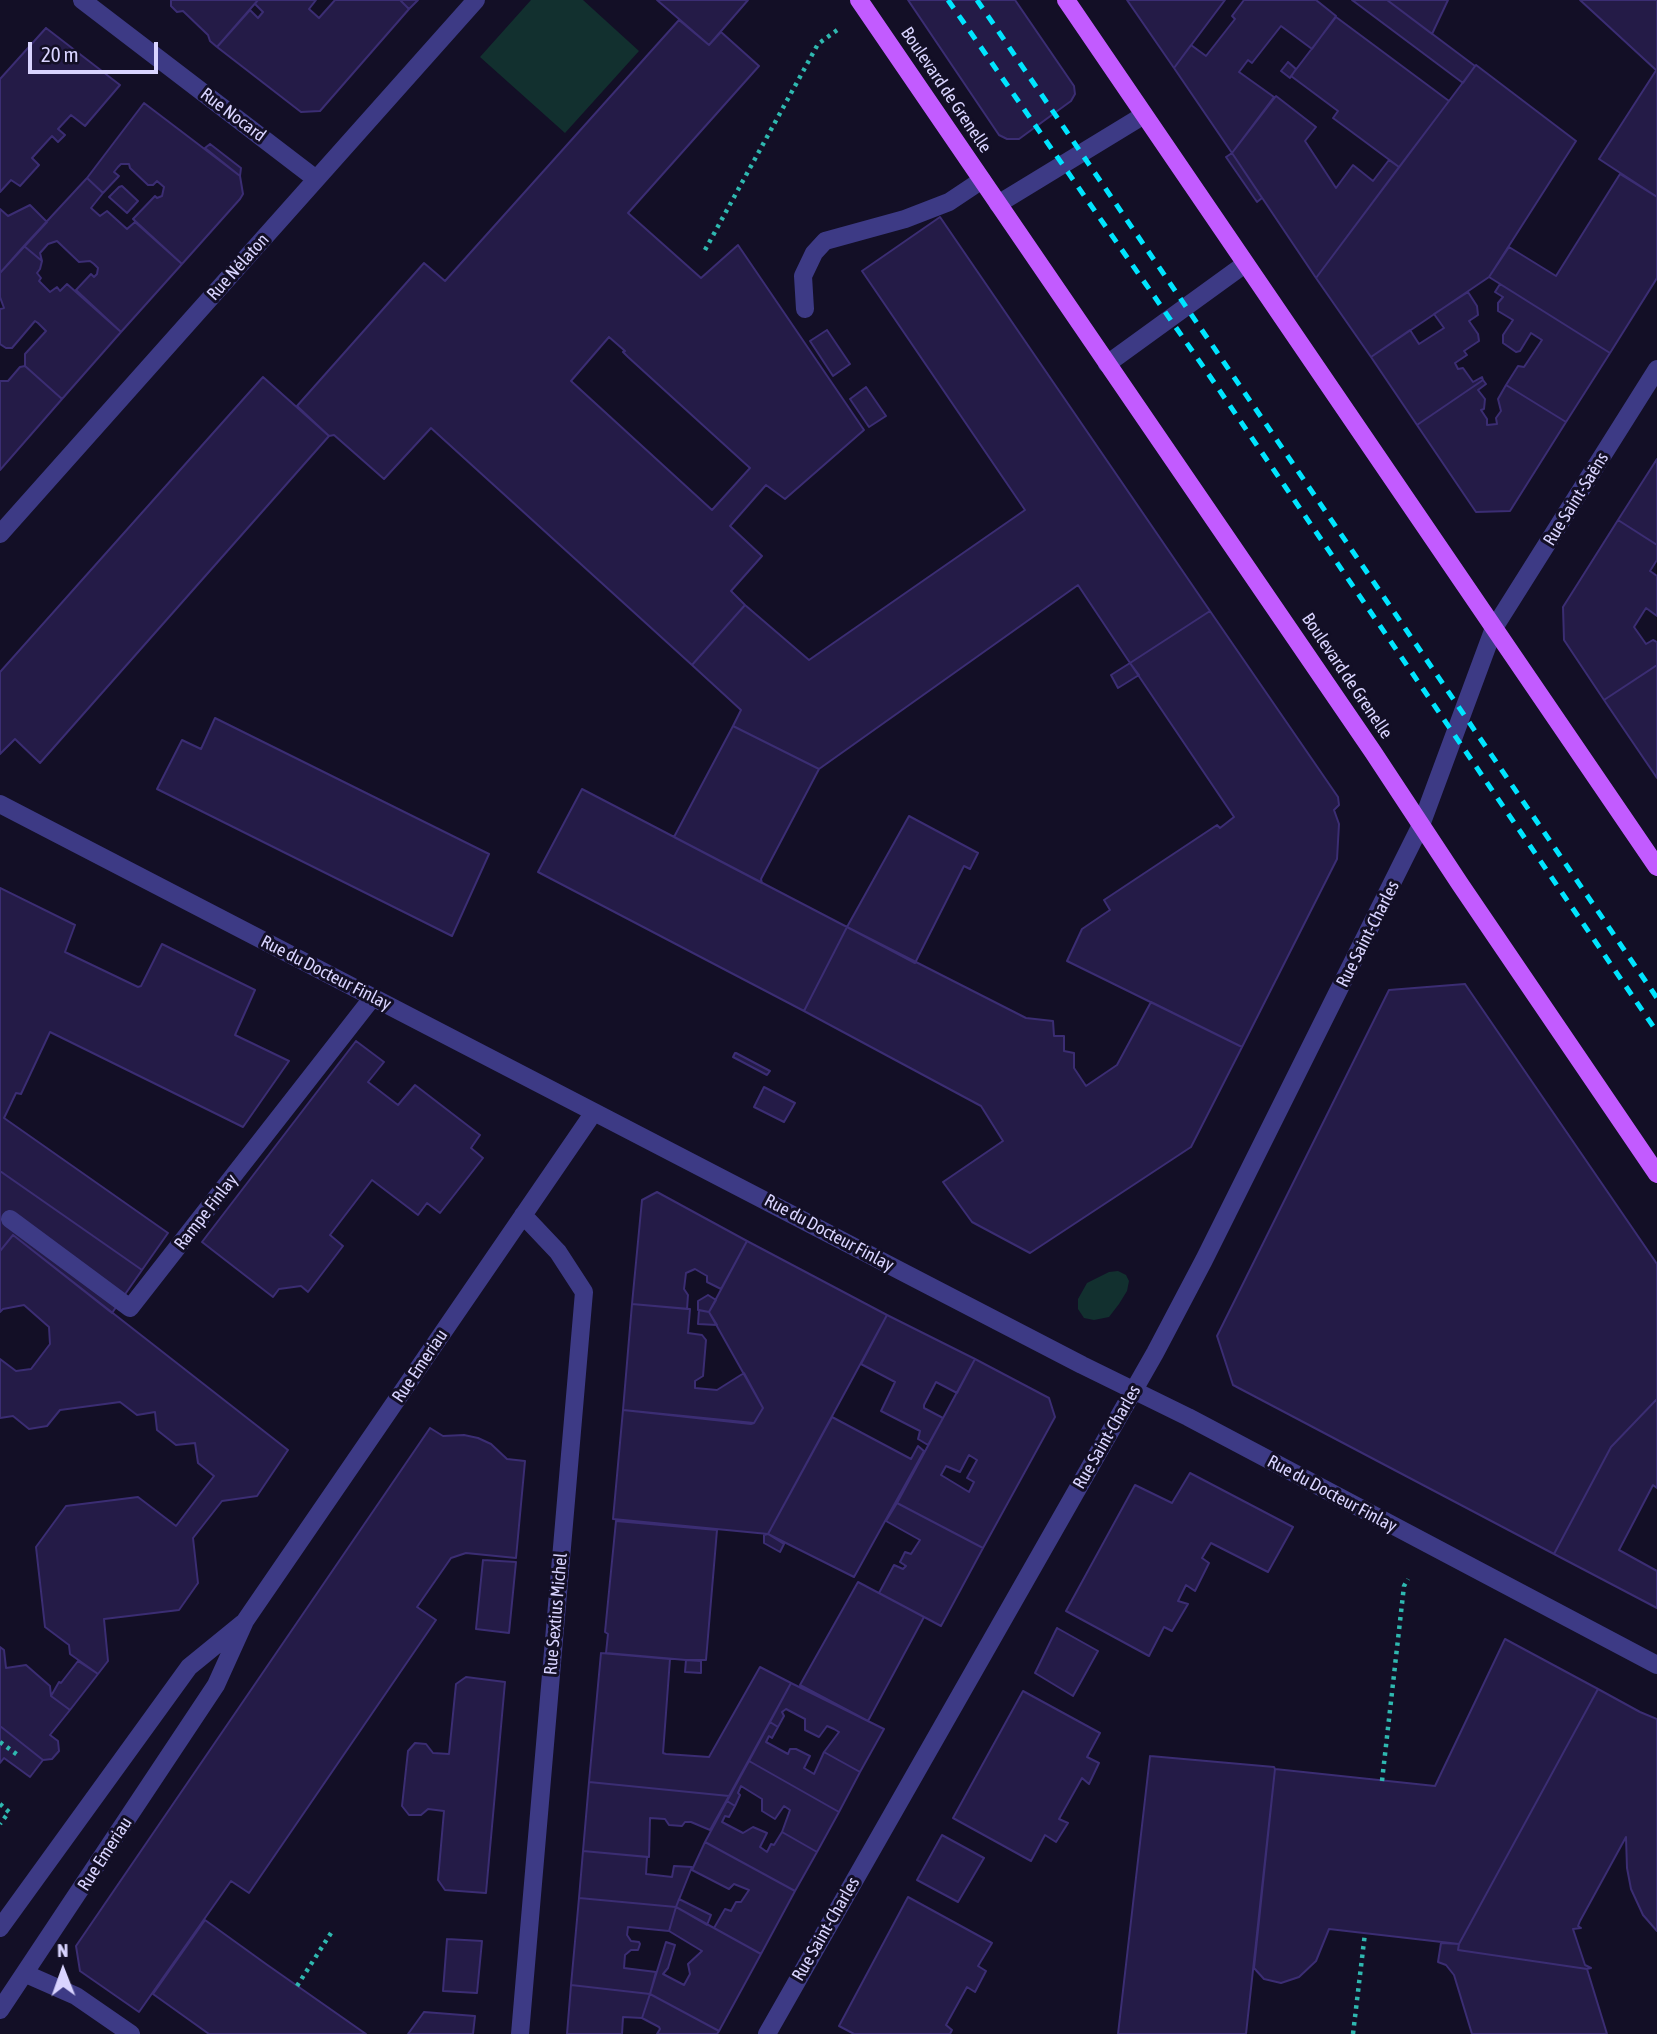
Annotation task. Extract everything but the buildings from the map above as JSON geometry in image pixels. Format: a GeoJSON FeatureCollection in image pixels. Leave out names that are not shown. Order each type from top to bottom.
{"type":"FeatureCollection","features":[{"type":"Feature","properties":{"kind":"main road"},"geometry":{"type":"LineString","coordinates":[[1066,0],[1657,867]]}},
{"type":"Feature","properties":{"kind":"main road","name":"Boulevard de Grenelle"},"geometry":{"type":"LineString","coordinates":[[862,5],[1657,1174]]}},
{"type":"Feature","properties":{"kind":"street","name":"Rue Nocard"},"geometry":{"type":"LineString","coordinates":[[82,0],[316,180]]}},
{"type":"Feature","properties":{"kind":"street","name":"Rue Nélaton"},"geometry":{"type":"LineString","coordinates":[[0,534],[476,0]]}},
{"type":"Feature","properties":{"kind":"street"},"geometry":{"type":"LineString","coordinates":[[998,204],[1144,115]]}},
{"type":"Feature","properties":{"kind":"street"},"geometry":{"type":"LineString","coordinates":[[806,309],[803,276],[814,253],[825,241],[905,219],[948,202],[982,180]]}},
{"type":"Feature","properties":{"kind":"street"},"geometry":{"type":"LineString","coordinates":[[1107,364],[1245,264]]}},
{"type":"Feature","properties":{"kind":"street","name":"Rue Saint-Saëns"},"geometry":{"type":"LineString","coordinates":[[1421,825],[1494,628],[1657,369]]}},
{"type":"Feature","properties":{"kind":"street","name":"Rue du Docteur Finlay"},"geometry":{"type":"LineString","coordinates":[[0,804],[1133,1391],[1188,1417],[1657,1665]]}},
{"type":"Feature","properties":{"kind":"street","name":"Rue Saint-Charles"},"geometry":{"type":"LineString","coordinates":[[766,2034],[1133,1391],[1210,1248],[1421,825]]}},
{"type":"Feature","properties":{"kind":"street","name":"Rampe Finlay"},"geometry":{"type":"LineString","coordinates":[[10,1219],[130,1308],[373,997]]}},
{"type":"Feature","properties":{"kind":"street","name":"Rue Emeriau"},"geometry":{"type":"LineString","coordinates":[[0,2010],[216,1685],[245,1621],[594,1112]]}},
{"type":"Feature","properties":{"kind":"street","name":"Rue Sextius Michel"},"geometry":{"type":"LineString","coordinates":[[520,2034],[584,1292],[558,1252],[523,1215]]}},
{"type":"Feature","properties":{"kind":"street","name":"Rue Emeriau"},"geometry":{"type":"LineString","coordinates":[[0,1928],[189,1667],[245,1621]]}},
{"type":"Feature","properties":{"kind":"street"},"geometry":{"type":"LineString","coordinates":[[26,1974],[76,1996],[131,2034]]}},
{"type":"Feature","properties":{"kind":"path"},"geometry":{"type":"LineString","coordinates":[[705,250],[818,44],[862,5]]}},
{"type":"Feature","properties":{"kind":"path"},"geometry":{"type":"LineString","coordinates":[[1382,1781],[1404,1586],[1408,1578]]}},
{"type":"Feature","properties":{"kind":"path"},"geometry":{"type":"LineString","coordinates":[[0,1742],[19,1756]]}},
{"type":"Feature","properties":{"kind":"path"},"geometry":{"type":"LineString","coordinates":[[0,1804],[9,1812],[0,1824]]}},
{"type":"Feature","properties":{"kind":"path"},"geometry":{"type":"LineString","coordinates":[[297,1986],[331,1933]]}},
{"type":"Feature","properties":{"kind":"path"},"geometry":{"type":"LineString","coordinates":[[1353,2034],[1365,1933]]}},
{"type":"Feature","properties":{"kind":"green space"},"geometry":{"type":"Polygon","coordinates":[[[531,0],[583,0],[639,51],[565,133],[480,57],[531,0]]]}},
{"type":"Feature","properties":{"kind":"green space"},"geometry":{"type":"Polygon","coordinates":[[[1118,1271],[1126,1275],[1129,1281],[1127,1291],[1119,1304],[1109,1317],[1094,1320],[1084,1318],[1078,1309],[1078,1299],[1087,1283],[1109,1272],[1118,1271]]]}},
{"type":"Feature","properties":{"kind":"railway"},"geometry":{"type":"LineString","coordinates":[[948,0],[1209,375],[1657,1032]]}},
{"type":"Feature","properties":{"kind":"railway"},"geometry":{"type":"LineString","coordinates":[[977,0],[1657,998]]}}]}
